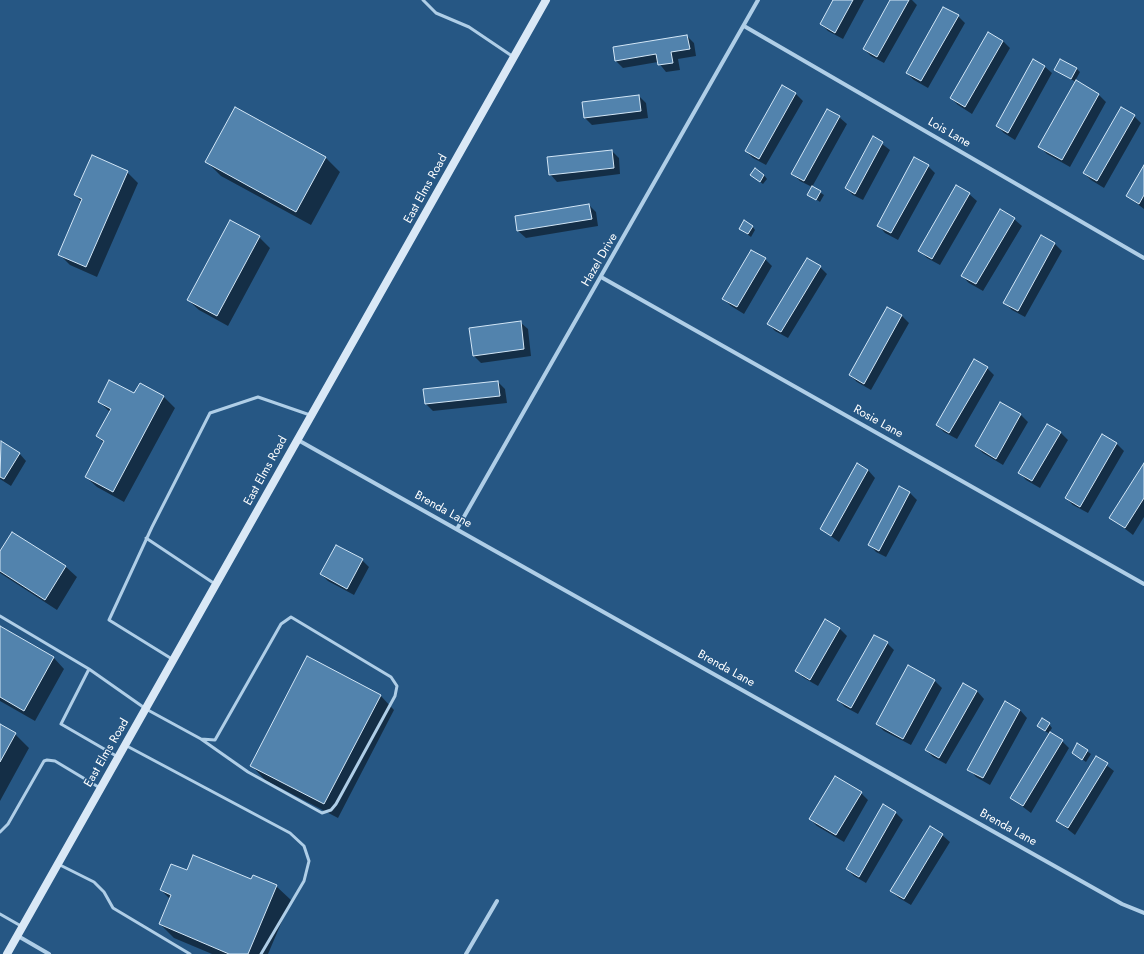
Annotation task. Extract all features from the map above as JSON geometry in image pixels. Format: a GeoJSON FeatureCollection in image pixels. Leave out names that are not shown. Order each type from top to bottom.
{"type":"FeatureCollection","features":[{"type":"Feature","properties":{"kind":"main road","name":"East Elms Road"},"geometry":{"type":"LineString","coordinates":[[7,954],[546,0]]}},
{"type":"Feature","properties":{"kind":"street","name":"Hazel Drive"},"geometry":{"type":"LineString","coordinates":[[457,529],[758,0]]}},
{"type":"Feature","properties":{"kind":"street","name":"Lois Lane"},"geometry":{"type":"LineString","coordinates":[[744,26],[1144,258]]}},
{"type":"Feature","properties":{"kind":"street","name":"Rosie Lane"},"geometry":{"type":"LineString","coordinates":[[601,277],[1144,584]]}},
{"type":"Feature","properties":{"kind":"street","name":"Brenda Lane"},"geometry":{"type":"LineString","coordinates":[[298,440],[1122,904],[1144,914]]}},
{"type":"Feature","properties":{"kind":"street"},"geometry":{"type":"LineString","coordinates":[[466,954],[497,901]]}},
{"type":"Feature","properties":{"kind":"street"},"geometry":{"type":"LineString","coordinates":[[18,936],[49,954]]}},
{"type":"Feature","properties":{"kind":"lane"},"geometry":{"type":"LineString","coordinates":[[422,0],[436,13],[469,27],[514,57]]}},
{"type":"Feature","properties":{"kind":"lane"},"geometry":{"type":"LineString","coordinates":[[173,660],[109,620],[146,538],[210,413],[258,397],[312,415]]}},
{"type":"Feature","properties":{"kind":"lane"},"geometry":{"type":"LineString","coordinates":[[146,538],[216,585]]}},
{"type":"Feature","properties":{"kind":"lane"},"geometry":{"type":"LineString","coordinates":[[0,616],[89,669],[146,709],[201,739],[248,772],[322,813],[331,810],[336,804],[395,696],[397,686],[391,677],[291,617],[281,624],[215,740],[201,739]]}},
{"type":"Feature","properties":{"kind":"lane"},"geometry":{"type":"LineString","coordinates":[[89,669],[61,724],[119,757]]}},
{"type":"Feature","properties":{"kind":"lane"},"geometry":{"type":"LineString","coordinates":[[125,745],[290,833],[304,846],[309,861],[304,881],[261,954]]}},
{"type":"Feature","properties":{"kind":"lane"},"geometry":{"type":"LineString","coordinates":[[0,832],[8,824],[44,761],[46,760],[55,761],[101,789]]}},
{"type":"Feature","properties":{"kind":"lane"},"geometry":{"type":"LineString","coordinates":[[58,864],[94,882],[104,892],[113,908],[190,954]]}},
{"type":"Feature","properties":{"kind":"lane"},"geometry":{"type":"LineString","coordinates":[[0,914],[22,927]]}},
{"type":"Feature","properties":{"kind":"building"},"geometry":{"type":"Polygon","coordinates":[[[833,0],[853,0],[835,33],[820,24],[833,0]]]}},
{"type":"Feature","properties":{"kind":"building"},"geometry":{"type":"Polygon","coordinates":[[[890,0],[909,0],[877,57],[863,49],[890,0]]]}},
{"type":"Feature","properties":{"kind":"building"},"geometry":{"type":"Polygon","coordinates":[[[943,7],[959,15],[921,81],[906,73],[943,7]]]}},
{"type":"Feature","properties":{"kind":"building"},"geometry":{"type":"Polygon","coordinates":[[[988,32],[1003,41],[965,107],[950,98],[988,32]]]}},
{"type":"Feature","properties":{"kind":"building"},"geometry":{"type":"Polygon","coordinates":[[[687,35],[690,49],[671,52],[673,63],[658,65],[656,54],[615,61],[613,47],[687,35]]]}},
{"type":"Feature","properties":{"kind":"building"},"geometry":{"type":"Polygon","coordinates":[[[1033,59],[1045,66],[1008,133],[996,126],[1033,59]]]}},
{"type":"Feature","properties":{"kind":"building"},"geometry":{"type":"Polygon","coordinates":[[[1060,59],[1077,68],[1071,79],[1054,70],[1060,59]]]}},
{"type":"Feature","properties":{"kind":"building"},"geometry":{"type":"Polygon","coordinates":[[[1076,80],[1099,94],[1062,160],[1038,147],[1076,80]]]}},
{"type":"Feature","properties":{"kind":"building"},"geometry":{"type":"Polygon","coordinates":[[[782,85],[796,93],[759,159],[745,151],[782,85]]]}},
{"type":"Feature","properties":{"kind":"building"},"geometry":{"type":"Polygon","coordinates":[[[639,95],[641,111],[584,118],[582,102],[639,95]]]}},
{"type":"Feature","properties":{"kind":"building"},"geometry":{"type":"Polygon","coordinates":[[[235,107],[326,157],[296,212],[205,162],[235,107]]]}},
{"type":"Feature","properties":{"kind":"building"},"geometry":{"type":"Polygon","coordinates":[[[1121,107],[1135,115],[1097,181],[1083,173],[1121,107]]]}},
{"type":"Feature","properties":{"kind":"building"},"geometry":{"type":"Polygon","coordinates":[[[827,109],[840,116],[804,181],[791,174],[827,109]]]}},
{"type":"Feature","properties":{"kind":"building"},"geometry":{"type":"Polygon","coordinates":[[[873,136],[883,142],[855,194],[845,188],[873,136]]]}},
{"type":"Feature","properties":{"kind":"building"},"geometry":{"type":"Polygon","coordinates":[[[612,150],[614,168],[549,175],[547,157],[612,150]]]}},
{"type":"Feature","properties":{"kind":"building"},"geometry":{"type":"Polygon","coordinates":[[[92,155],[128,171],[86,267],[58,255],[82,199],[74,195],[92,155]]]}},
{"type":"Feature","properties":{"kind":"building"},"geometry":{"type":"Polygon","coordinates":[[[914,157],[929,165],[891,233],[877,226],[914,157]]]}},
{"type":"Feature","properties":{"kind":"building"},"geometry":{"type":"Polygon","coordinates":[[[1144,165],[1144,195],[1139,204],[1126,196],[1144,165]]]}},
{"type":"Feature","properties":{"kind":"building"},"geometry":{"type":"Polygon","coordinates":[[[755,168],[764,175],[760,182],[750,175],[755,168]]]}},
{"type":"Feature","properties":{"kind":"building"},"geometry":{"type":"Polygon","coordinates":[[[956,185],[970,193],[932,259],[918,251],[956,185]]]}},
{"type":"Feature","properties":{"kind":"building"},"geometry":{"type":"Polygon","coordinates":[[[812,186],[821,191],[816,200],[807,195],[812,186]]]}},
{"type":"Feature","properties":{"kind":"building"},"geometry":{"type":"Polygon","coordinates":[[[589,204],[592,219],[517,231],[515,216],[589,204]]]}},
{"type":"Feature","properties":{"kind":"building"},"geometry":{"type":"Polygon","coordinates":[[[1000,209],[1015,218],[976,284],[961,276],[1000,209]]]}},
{"type":"Feature","properties":{"kind":"building"},"geometry":{"type":"Polygon","coordinates":[[[230,220],[260,236],[217,316],[187,300],[230,220]]]}},
{"type":"Feature","properties":{"kind":"building"},"geometry":{"type":"Polygon","coordinates":[[[744,220],[753,226],[748,234],[739,229],[744,220]]]}},
{"type":"Feature","properties":{"kind":"building"},"geometry":{"type":"Polygon","coordinates":[[[1041,235],[1055,243],[1018,311],[1003,303],[1041,235]]]}},
{"type":"Feature","properties":{"kind":"building"},"geometry":{"type":"Polygon","coordinates":[[[751,250],[766,258],[737,307],[722,299],[751,250]]]}},
{"type":"Feature","properties":{"kind":"building"},"geometry":{"type":"Polygon","coordinates":[[[807,258],[821,266],[781,332],[767,324],[807,258]]]}},
{"type":"Feature","properties":{"kind":"building"},"geometry":{"type":"Polygon","coordinates":[[[887,307],[902,315],[864,384],[849,375],[887,307]]]}},
{"type":"Feature","properties":{"kind":"building"},"geometry":{"type":"Polygon","coordinates":[[[521,321],[524,349],[473,356],[469,328],[521,321]]]}},
{"type":"Feature","properties":{"kind":"building"},"geometry":{"type":"Polygon","coordinates":[[[974,359],[988,367],[949,433],[936,425],[974,359]]]}},
{"type":"Feature","properties":{"kind":"building"},"geometry":{"type":"Polygon","coordinates":[[[109,380],[134,393],[140,383],[164,396],[113,492],[85,477],[104,441],[96,436],[111,409],[98,402],[109,380]]]}},
{"type":"Feature","properties":{"kind":"building"},"geometry":{"type":"Polygon","coordinates":[[[498,381],[500,396],[425,404],[423,389],[498,381]]]}},
{"type":"Feature","properties":{"kind":"building"},"geometry":{"type":"Polygon","coordinates":[[[1000,402],[1021,414],[996,459],[975,446],[1000,402]]]}},
{"type":"Feature","properties":{"kind":"building"},"geometry":{"type":"Polygon","coordinates":[[[1047,424],[1061,432],[1032,481],[1018,473],[1047,424]]]}},
{"type":"Feature","properties":{"kind":"building"},"geometry":{"type":"Polygon","coordinates":[[[1102,434],[1117,443],[1080,507],[1065,498],[1102,434]]]}},
{"type":"Feature","properties":{"kind":"building"},"geometry":{"type":"Polygon","coordinates":[[[1,441],[20,453],[4,479],[0,477],[1,441]]]}},
{"type":"Feature","properties":{"kind":"building"},"geometry":{"type":"Polygon","coordinates":[[[857,463],[868,470],[831,536],[820,529],[857,463]]]}},
{"type":"Feature","properties":{"kind":"building"},"geometry":{"type":"Polygon","coordinates":[[[1144,463],[1144,498],[1125,528],[1109,518],[1144,463]]]}},
{"type":"Feature","properties":{"kind":"building"},"geometry":{"type":"Polygon","coordinates":[[[899,486],[910,492],[879,551],[868,545],[899,486]]]}},
{"type":"Feature","properties":{"kind":"building"},"geometry":{"type":"Polygon","coordinates":[[[12,532],[66,566],[45,600],[0,571],[0,551],[12,532]]]}},
{"type":"Feature","properties":{"kind":"building"},"geometry":{"type":"Polygon","coordinates":[[[336,545],[363,559],[347,589],[320,574],[336,545]]]}},
{"type":"Feature","properties":{"kind":"building"},"geometry":{"type":"Polygon","coordinates":[[[825,619],[840,628],[810,680],[795,671],[825,619]]]}},
{"type":"Feature","properties":{"kind":"building"},"geometry":{"type":"Polygon","coordinates":[[[0,626],[54,657],[24,711],[0,697],[0,626]]]}},
{"type":"Feature","properties":{"kind":"building"},"geometry":{"type":"Polygon","coordinates":[[[874,635],[888,642],[851,708],[837,700],[874,635]]]}},
{"type":"Feature","properties":{"kind":"building"},"geometry":{"type":"Polygon","coordinates":[[[307,656],[381,695],[324,804],[250,766],[307,656]]]}},
{"type":"Feature","properties":{"kind":"building"},"geometry":{"type":"Polygon","coordinates":[[[908,665],[935,680],[903,739],[876,724],[908,665]]]}},
{"type":"Feature","properties":{"kind":"building"},"geometry":{"type":"Polygon","coordinates":[[[963,683],[977,691],[939,758],[925,750],[963,683]]]}},
{"type":"Feature","properties":{"kind":"building"},"geometry":{"type":"Polygon","coordinates":[[[1005,701],[1020,710],[983,778],[967,770],[1005,701]]]}},
{"type":"Feature","properties":{"kind":"building"},"geometry":{"type":"Polygon","coordinates":[[[1042,718],[1050,723],[1045,731],[1037,726],[1042,718]]]}},
{"type":"Feature","properties":{"kind":"building"},"geometry":{"type":"Polygon","coordinates":[[[0,724],[16,733],[0,762],[0,724]]]}},
{"type":"Feature","properties":{"kind":"building"},"geometry":{"type":"Polygon","coordinates":[[[1050,732],[1063,740],[1023,806],[1010,798],[1050,732]]]}},
{"type":"Feature","properties":{"kind":"building"},"geometry":{"type":"Polygon","coordinates":[[[1077,743],[1088,750],[1082,760],[1072,753],[1077,743]]]}},
{"type":"Feature","properties":{"kind":"building"},"geometry":{"type":"Polygon","coordinates":[[[1096,756],[1108,763],[1068,828],[1056,821],[1096,756]]]}},
{"type":"Feature","properties":{"kind":"building"},"geometry":{"type":"Polygon","coordinates":[[[835,776],[862,792],[836,835],[809,819],[835,776]]]}},
{"type":"Feature","properties":{"kind":"building"},"geometry":{"type":"Polygon","coordinates":[[[883,804],[896,812],[859,877],[846,869],[883,804]]]}},
{"type":"Feature","properties":{"kind":"building"},"geometry":{"type":"Polygon","coordinates":[[[930,826],[943,834],[904,899],[890,891],[930,826]]]}},
{"type":"Feature","properties":{"kind":"building"},"geometry":{"type":"Polygon","coordinates":[[[193,855],[251,879],[253,875],[277,885],[248,954],[229,954],[159,924],[171,895],[160,890],[171,864],[187,870],[193,855]]]}}]}
